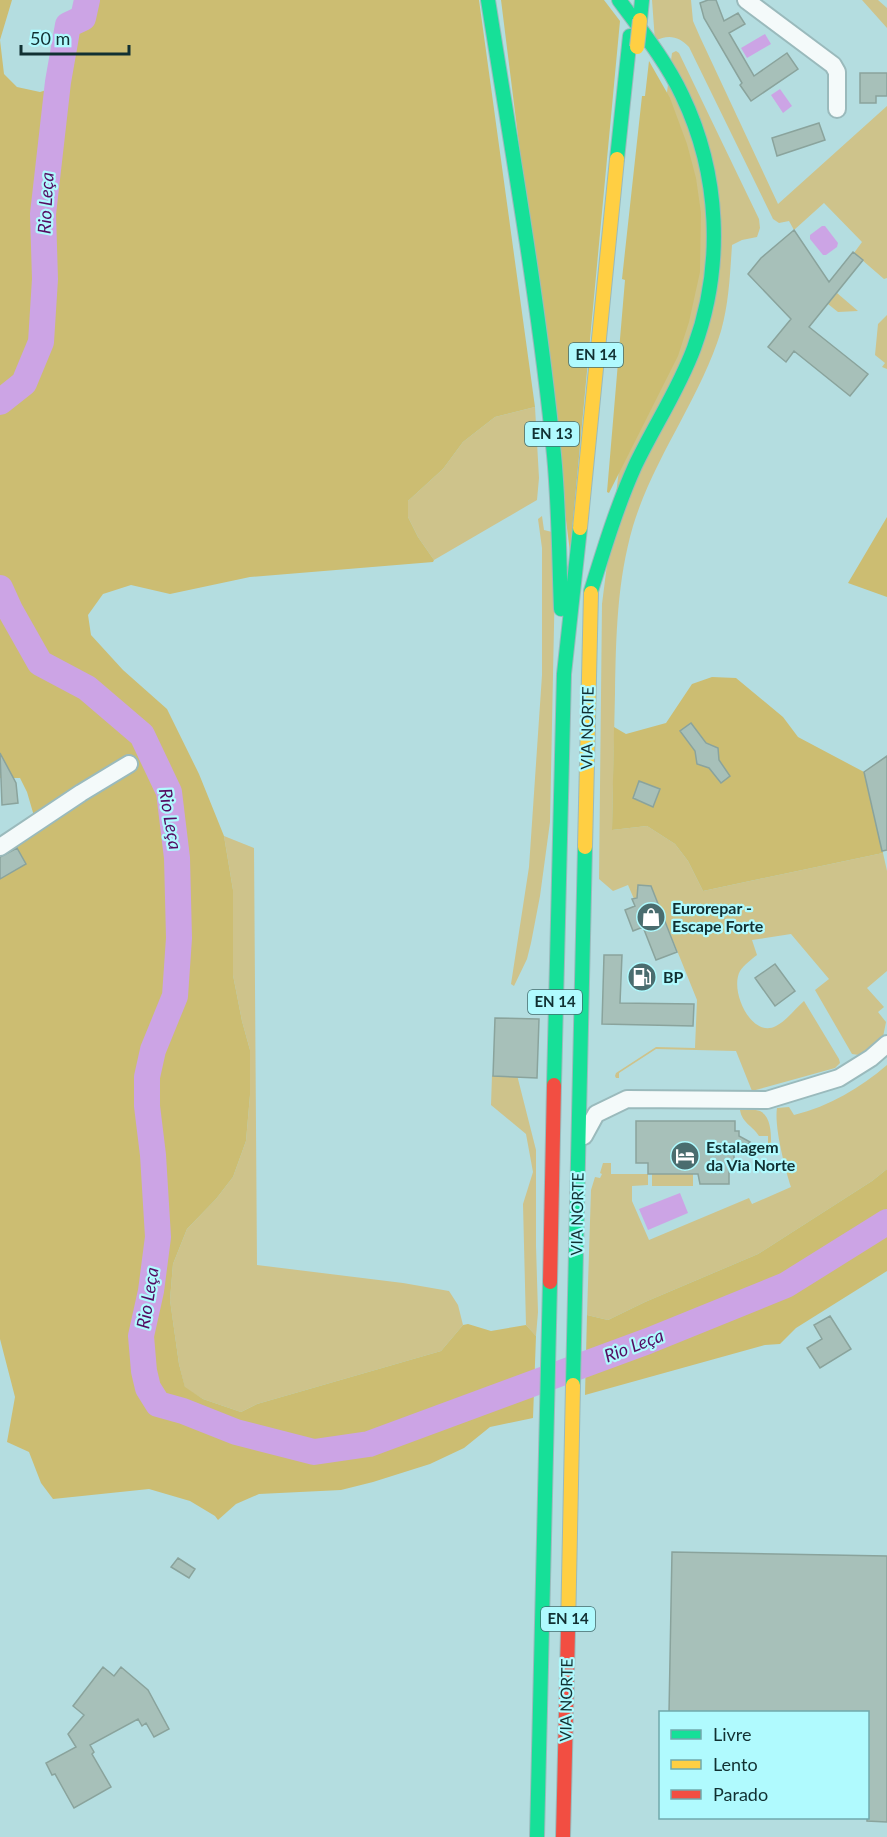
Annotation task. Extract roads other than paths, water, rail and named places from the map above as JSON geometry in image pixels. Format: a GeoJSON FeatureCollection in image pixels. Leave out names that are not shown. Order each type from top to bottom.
{"type":"FeatureCollection","features":[{"type":"Feature","properties":{"kind":"main road","name":"EN 13"},"geometry":{"type":"LineString","coordinates":[[488,0],[534,294],[549,410],[557,492],[564,674]]}},
{"type":"Feature","properties":{"kind":"main road"},"geometry":{"type":"LineString","coordinates":[[591,591],[613,518],[626,486],[694,347],[704,314],[714,253],[709,181],[693,123],[681,93],[667,68],[619,0]]}},
{"type":"Feature","properties":{"kind":"main road","name":"EN 14"},"geometry":{"type":"LineString","coordinates":[[564,674],[594,373],[637,7]]}},
{"type":"Feature","properties":{"kind":"main road","name":"EN 14"},"geometry":{"type":"LineString","coordinates":[[591,591],[589,540],[633,41]]}},
{"type":"Feature","properties":{"kind":"main road","name":"VIA NORTE"},"geometry":{"type":"LineString","coordinates":[[563,1837],[591,591]]}},
{"type":"Feature","properties":{"kind":"main road","name":"VIA NORTE"},"geometry":{"type":"LineString","coordinates":[[537,1837],[564,674]]}},
{"type":"Feature","properties":{"kind":"street"},"geometry":{"type":"LineString","coordinates":[[746,0],[833,64],[837,72],[837,109]]}},
{"type":"Feature","properties":{"kind":"street"},"geometry":{"type":"LineString","coordinates":[[0,847],[129,764]]}},
{"type":"Feature","properties":{"kind":"street"},"geometry":{"type":"LineString","coordinates":[[578,1148],[596,1114],[627,1099],[767,1100],[839,1078],[871,1058],[887,1044]]}},
{"type":"Feature","properties":{"kind":"waterway","name":"Rio Leça"},"geometry":{"type":"LineString","coordinates":[[0,402],[24,383],[41,342],[45,279],[43,214],[58,82],[68,25],[83,18],[87,0]]}},
{"type":"Feature","properties":{"kind":"waterway","name":"Rio Leça"},"geometry":{"type":"LineString","coordinates":[[0,588],[40,663],[87,688],[142,735],[169,792],[177,858],[179,938],[175,996],[153,1050],[147,1077],[147,1106],[153,1155],[158,1237],[151,1291],[141,1336],[148,1388],[158,1404],[183,1411],[236,1432],[314,1452],[369,1444],[648,1341],[786,1285],[887,1222]]}},
{"type":"Feature","properties":{"kind":"place","name":"Eurorepar - Escape Forte"},"geometry":{"type":"Point","coordinates":[651,917]}},
{"type":"Feature","properties":{"kind":"place","name":"BP"},"geometry":{"type":"Point","coordinates":[642,977]}},
{"type":"Feature","properties":{"kind":"place","name":"Estalagem da Via Norte"},"geometry":{"type":"Point","coordinates":[685,1156]}}]}
